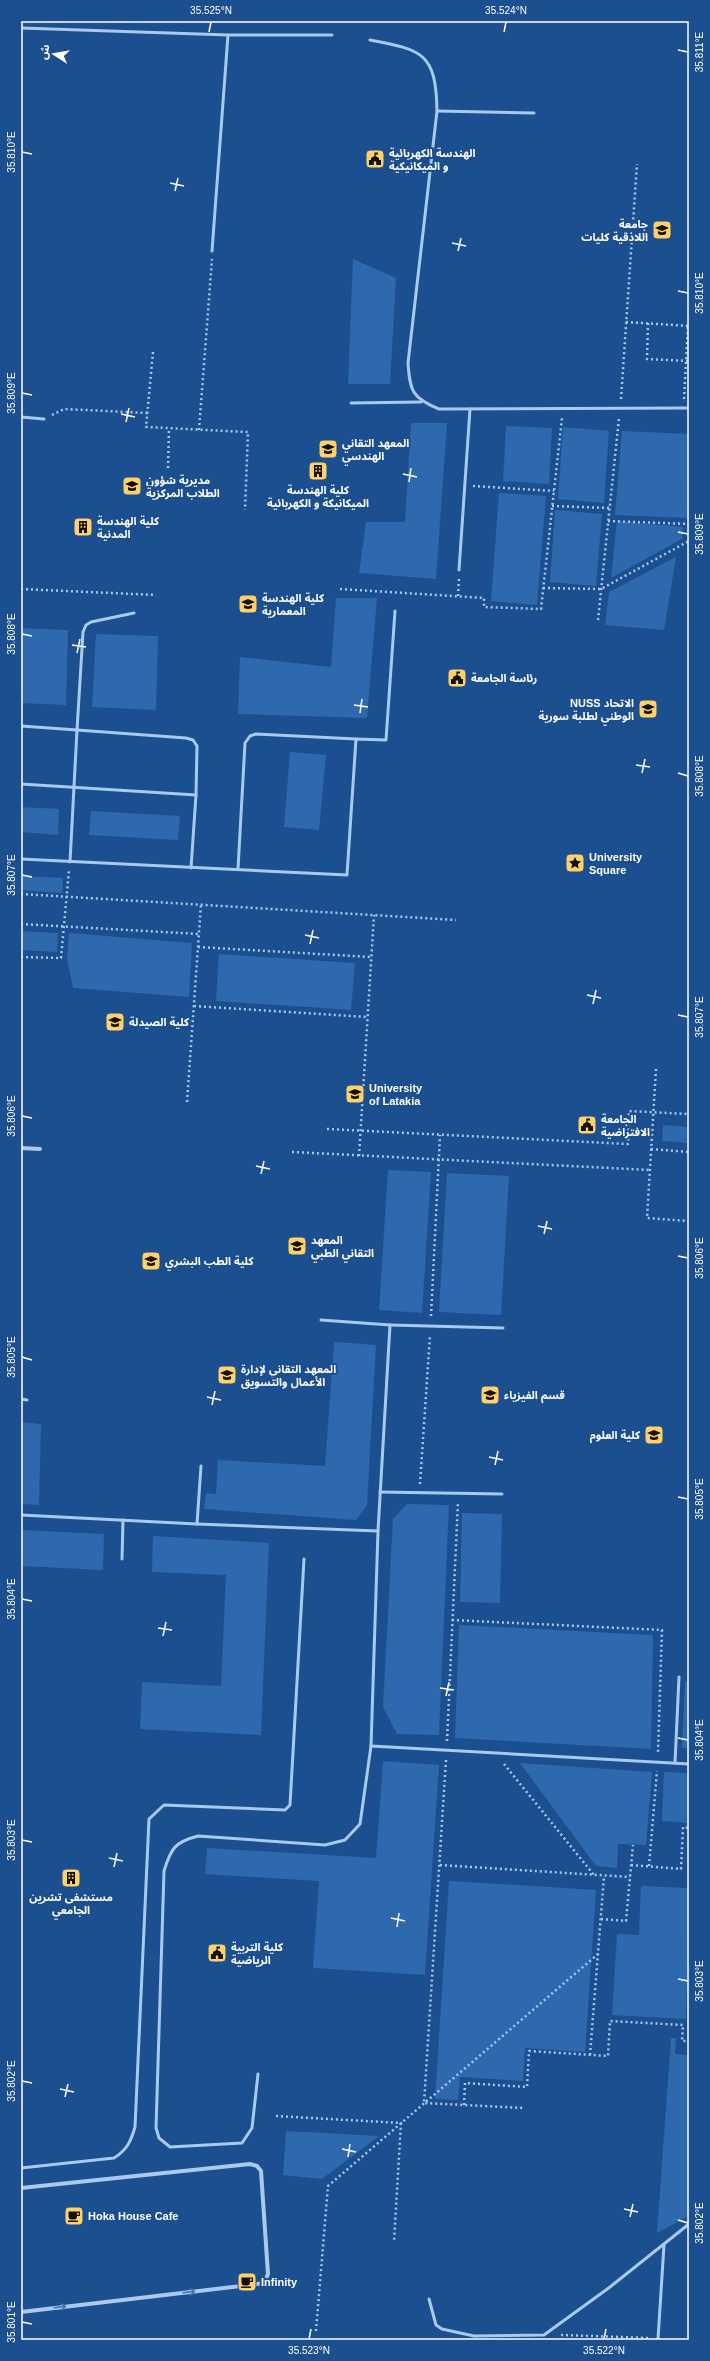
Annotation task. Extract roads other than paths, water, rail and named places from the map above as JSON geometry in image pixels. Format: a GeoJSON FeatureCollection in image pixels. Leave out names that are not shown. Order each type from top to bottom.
{"type":"FeatureCollection","features":[{"type":"Feature","properties":{"kind":"street"},"geometry":{"type":"LineString","coordinates":[[21,1148],[40,1149]]}},
{"type":"Feature","properties":{"kind":"street"},"geometry":{"type":"LineString","coordinates":[[21,2188],[250,2164],[257,2166],[261,2171],[268,2274],[265,2281],[258,2284],[21,2312]]}},
{"type":"Feature","properties":{"kind":"lane"},"geometry":{"type":"LineString","coordinates":[[21,28],[228,35],[332,35]]}},
{"type":"Feature","properties":{"kind":"lane"},"geometry":{"type":"LineString","coordinates":[[212,251],[228,35]]}},
{"type":"Feature","properties":{"kind":"lane"},"geometry":{"type":"LineString","coordinates":[[370,40],[409,47],[428,61],[436,86],[437,111],[408,363],[410,387],[422,402]]}},
{"type":"Feature","properties":{"kind":"lane"},"geometry":{"type":"LineString","coordinates":[[437,111],[534,113]]}},
{"type":"Feature","properties":{"kind":"lane"},"geometry":{"type":"LineString","coordinates":[[351,403],[422,402],[439,409],[689,408]]}},
{"type":"Feature","properties":{"kind":"lane"},"geometry":{"type":"LineString","coordinates":[[459,570],[470,409]]}},
{"type":"Feature","properties":{"kind":"lane"},"geometry":{"type":"LineString","coordinates":[[21,417],[44,419]]}},
{"type":"Feature","properties":{"kind":"lane"},"geometry":{"type":"LineString","coordinates":[[238,870],[245,743],[250,736],[256,734],[386,740],[395,611]]}},
{"type":"Feature","properties":{"kind":"lane"},"geometry":{"type":"LineString","coordinates":[[70,862],[83,632],[86,625],[91,622],[134,613]]}},
{"type":"Feature","properties":{"kind":"lane"},"geometry":{"type":"LineString","coordinates":[[21,726],[186,738],[193,740],[197,746],[196,795],[191,868]]}},
{"type":"Feature","properties":{"kind":"lane"},"geometry":{"type":"LineString","coordinates":[[21,859],[347,875],[356,739]]}},
{"type":"Feature","properties":{"kind":"lane"},"geometry":{"type":"LineString","coordinates":[[21,784],[196,795]]}},
{"type":"Feature","properties":{"kind":"lane"},"geometry":{"type":"LineString","coordinates":[[321,1320],[390,1325],[503,1328]]}},
{"type":"Feature","properties":{"kind":"lane"},"geometry":{"type":"LineString","coordinates":[[258,2074],[252,2128],[242,2143],[170,2147],[159,2138],[156,2128],[164,1870],[170,1851],[184,1840],[198,1836],[326,1845],[345,1840],[360,1824],[371,1746],[378,1531],[390,1325]]}},
{"type":"Feature","properties":{"kind":"lane"},"geometry":{"type":"LineString","coordinates":[[21,1399],[27,1400]]}},
{"type":"Feature","properties":{"kind":"lane"},"geometry":{"type":"LineString","coordinates":[[197,1524],[202,1466]]}},
{"type":"Feature","properties":{"kind":"lane"},"geometry":{"type":"LineString","coordinates":[[380,1492],[502,1494]]}},
{"type":"Feature","properties":{"kind":"lane"},"geometry":{"type":"LineString","coordinates":[[21,1514],[197,1524],[378,1531]]}},
{"type":"Feature","properties":{"kind":"lane"},"geometry":{"type":"LineString","coordinates":[[122,1559],[123,1520]]}},
{"type":"Feature","properties":{"kind":"lane"},"geometry":{"type":"LineString","coordinates":[[21,2168],[114,2158],[125,2151],[132,2138],[136,2126],[149,1819],[164,1805],[284,1810],[290,1805],[304,1559]]}},
{"type":"Feature","properties":{"kind":"lane"},"geometry":{"type":"LineString","coordinates":[[675,1763],[678,1677]]}},
{"type":"Feature","properties":{"kind":"lane"},"geometry":{"type":"LineString","coordinates":[[371,1746],[689,1764]]}},
{"type":"Feature","properties":{"kind":"lane"},"geometry":{"type":"LineString","coordinates":[[429,2299],[436,2325],[442,2329],[474,2338],[544,2335],[689,2224]]}},
{"type":"Feature","properties":{"kind":"lane"},"geometry":{"type":"LineString","coordinates":[[658,2339],[664,2244]]}},
{"type":"Feature","properties":{"kind":"lane"},"geometry":{"type":"LineString","coordinates":[[544,2335],[544,2340]]}},
{"type":"Feature","properties":{"kind":"place","name":"الهندسة الكهربائية و الميكانيكية"},"geometry":{"type":"Point","coordinates":[375,159]}},
{"type":"Feature","properties":{"kind":"place","name":"جامعة اللاذقية كليات"},"geometry":{"type":"Point","coordinates":[662,230]}},
{"type":"Feature","properties":{"kind":"place","name":"المعهد التقاني الهندسي"},"geometry":{"type":"Point","coordinates":[328,449]}},
{"type":"Feature","properties":{"kind":"place","name":"كلية الهندسة الميكانيكة و الكهربائية"},"geometry":{"type":"Point","coordinates":[318,471]}},
{"type":"Feature","properties":{"kind":"place","name":"مديرية شؤون الطلاب المركزية"},"geometry":{"type":"Point","coordinates":[132,486]}},
{"type":"Feature","properties":{"kind":"place","name":"كلية الهندسة المدنية"},"geometry":{"type":"Point","coordinates":[83,527]}},
{"type":"Feature","properties":{"kind":"place","name":"كلية الهندسة المعمارية"},"geometry":{"type":"Point","coordinates":[248,604]}},
{"type":"Feature","properties":{"kind":"place","name":"رئاسة الجامعة"},"geometry":{"type":"Point","coordinates":[457,678]}},
{"type":"Feature","properties":{"kind":"place","name":"NUSS الاتحاد الوطني لطلبة سورية"},"geometry":{"type":"Point","coordinates":[648,709]}},
{"type":"Feature","properties":{"kind":"place","name":"University Square"},"geometry":{"type":"Point","coordinates":[575,863]}},
{"type":"Feature","properties":{"kind":"place","name":"كلية الصيدلة"},"geometry":{"type":"Point","coordinates":[115,1022]}},
{"type":"Feature","properties":{"kind":"place","name":"University of Latakia"},"geometry":{"type":"Point","coordinates":[355,1094]}},
{"type":"Feature","properties":{"kind":"place","name":"الجامعة الافتراضية"},"geometry":{"type":"Point","coordinates":[587,1125]}},
{"type":"Feature","properties":{"kind":"place","name":"المعهد التقاني الطبي"},"geometry":{"type":"Point","coordinates":[297,1246]}},
{"type":"Feature","properties":{"kind":"place","name":"كلية الطب البشري"},"geometry":{"type":"Point","coordinates":[151,1261]}},
{"type":"Feature","properties":{"kind":"place","name":"المعهد التقاني لإدارة الأعمال والتسويق"},"geometry":{"type":"Point","coordinates":[227,1375]}},
{"type":"Feature","properties":{"kind":"place","name":"قسم الفيزياء"},"geometry":{"type":"Point","coordinates":[490,1395]}},
{"type":"Feature","properties":{"kind":"place","name":"كلية العلوم"},"geometry":{"type":"Point","coordinates":[654,1435]}},
{"type":"Feature","properties":{"kind":"place","name":"مستشفى تشرين الجامعي"},"geometry":{"type":"Point","coordinates":[71,1878]}},
{"type":"Feature","properties":{"kind":"place","name":"كلية التربية الرياضية"},"geometry":{"type":"Point","coordinates":[217,1953]}},
{"type":"Feature","properties":{"kind":"place","name":"Hoka House Cafe"},"geometry":{"type":"Point","coordinates":[74,2216]}},
{"type":"Feature","properties":{"kind":"place","name":"Infinity"},"geometry":{"type":"Point","coordinates":[247,2282]}}]}
